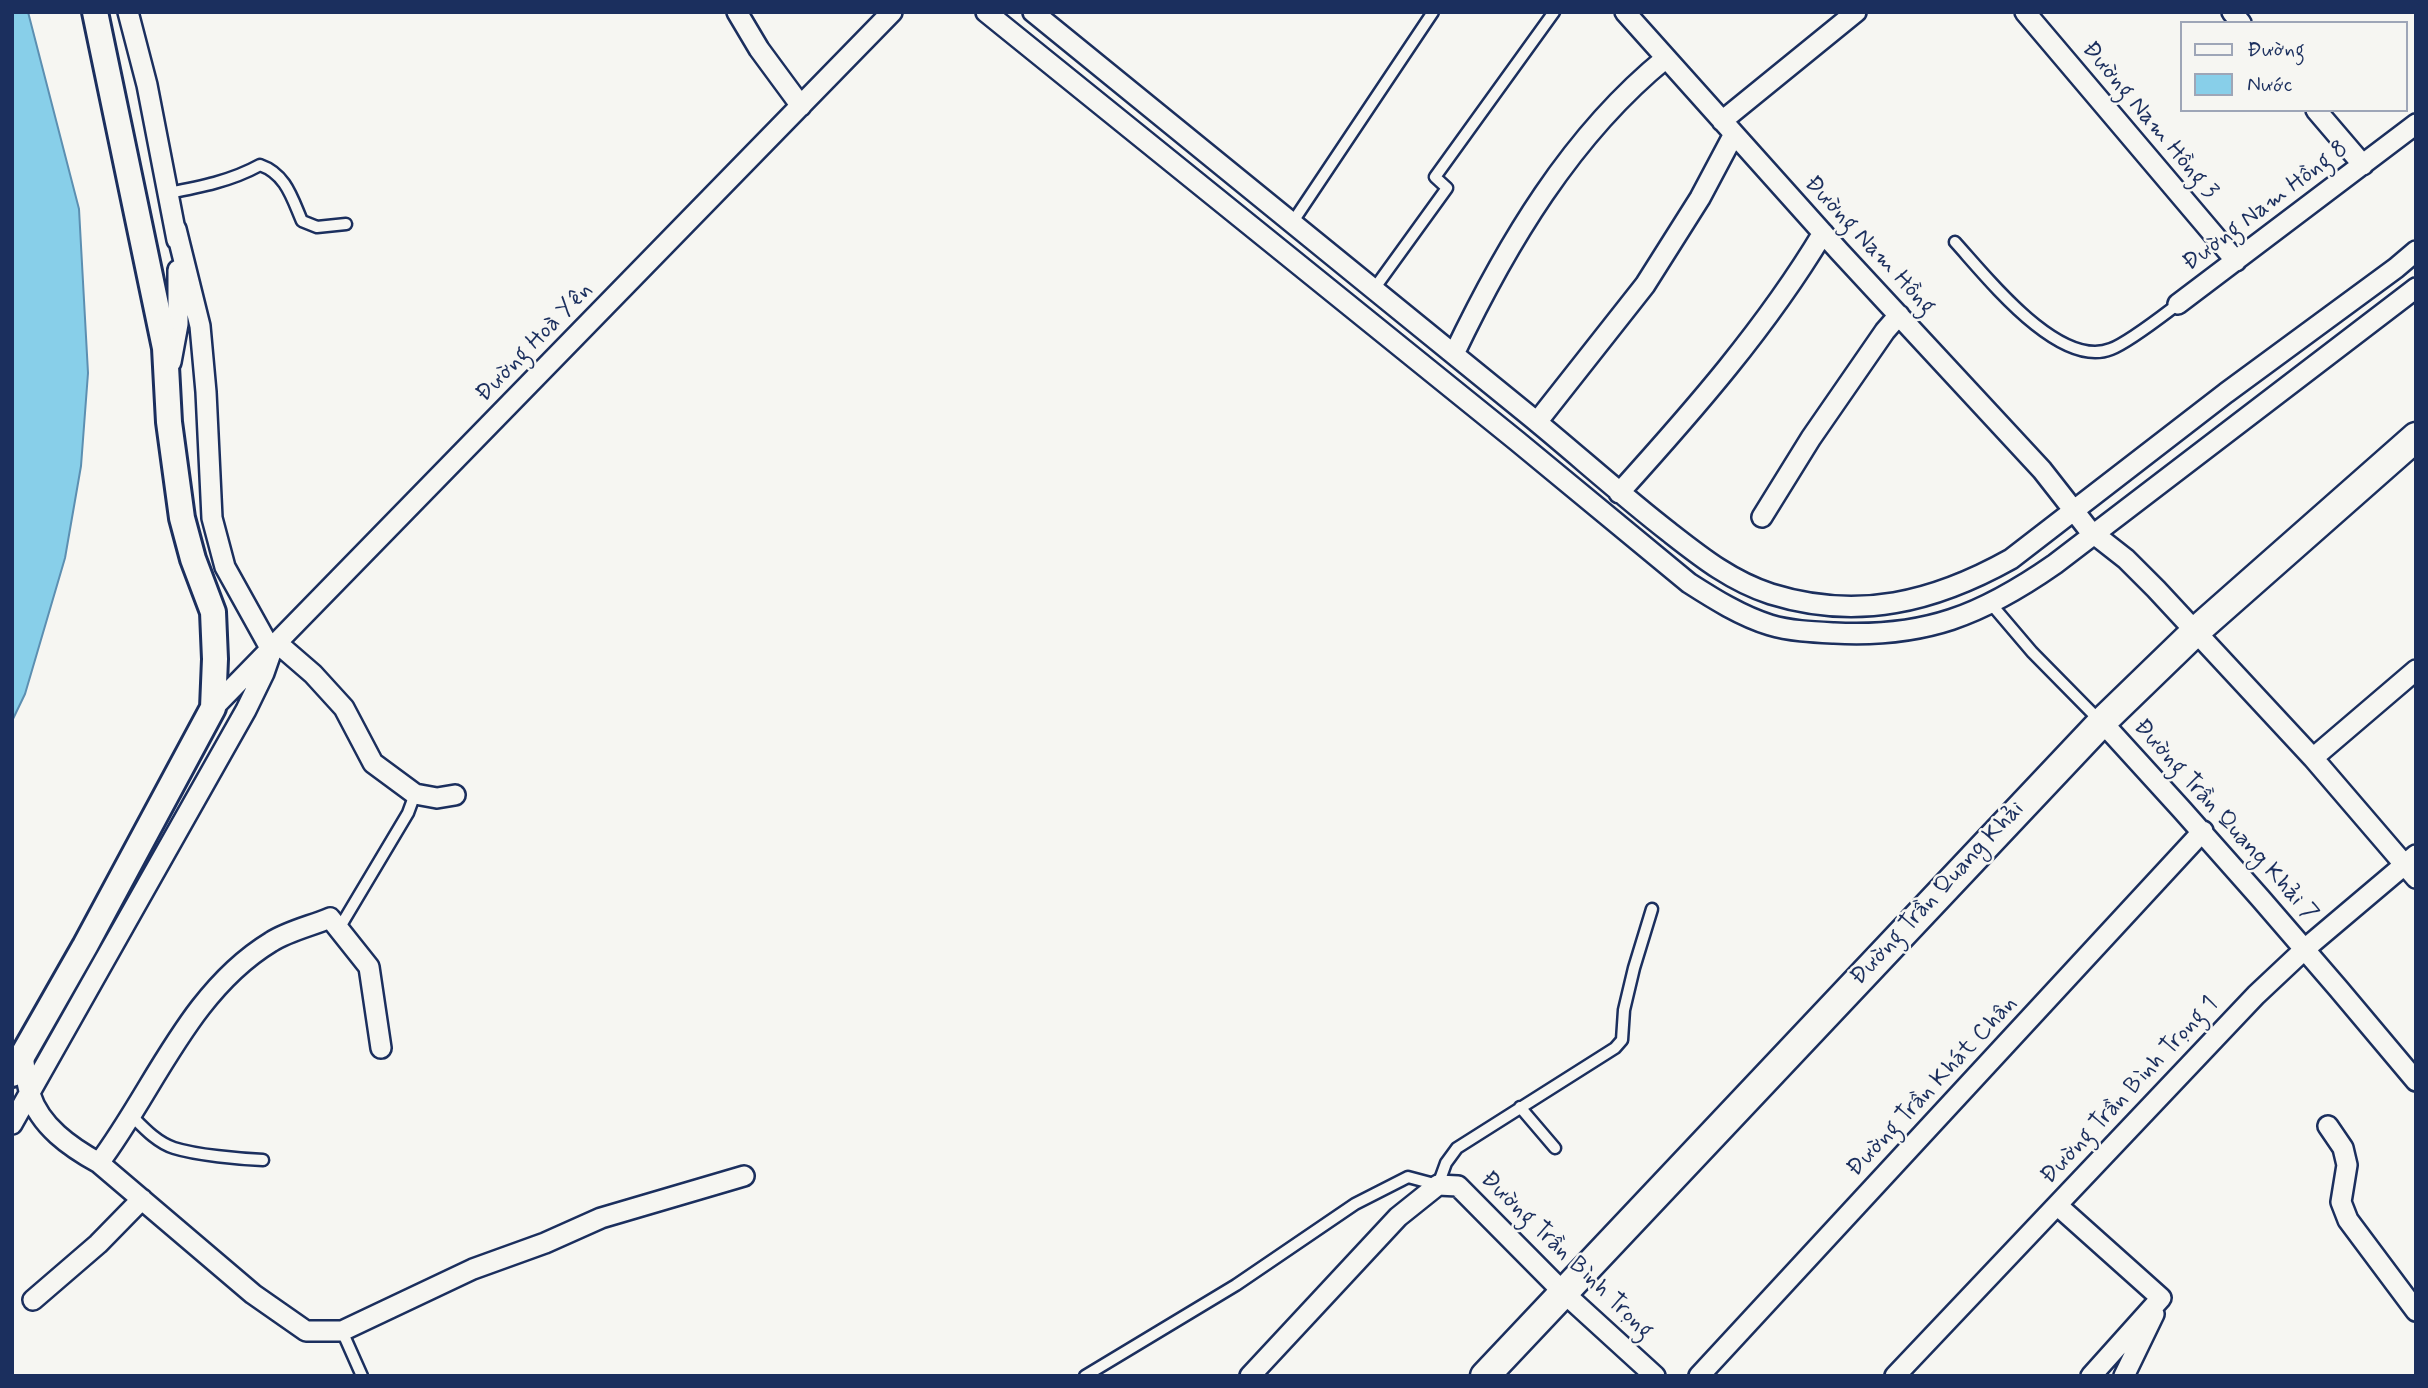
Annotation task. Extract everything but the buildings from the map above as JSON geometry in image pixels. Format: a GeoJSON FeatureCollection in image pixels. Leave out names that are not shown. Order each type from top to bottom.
{"type":"FeatureCollection","features":[{"type":"Feature","properties":{"kind":"main road","name":"Đường Trần Quang Khải"},"geometry":{"type":"LineString","coordinates":[[1485,1376],[2102,722],[2196,632],[2416,437]]}},
{"type":"Feature","properties":{"kind":"street"},"geometry":{"type":"LineString","coordinates":[[95,12],[165,348],[169,422],[181,517],[213,612],[213,708],[18,1065],[43,1119],[55,1133],[99,1163],[218,1265],[281,1315],[306,1331],[342,1331],[473,1269],[545,1243],[601,1218],[744,1176]]}},
{"type":"Feature","properties":{"kind":"street"},"geometry":{"type":"LineString","coordinates":[[128,12],[200,326],[212,519],[225,567],[273,645],[313,674],[344,708],[373,763],[415,794],[437,798],[455,795]]}},
{"type":"Feature","properties":{"kind":"street"},"geometry":{"type":"LineString","coordinates":[[737,12],[759,49],[802,106]]}},
{"type":"Feature","properties":{"kind":"street","name":"Đường Hoà Yên"},"geometry":{"type":"LineString","coordinates":[[213,708],[891,12]]}},
{"type":"Feature","properties":{"kind":"street"},"geometry":{"type":"LineString","coordinates":[[986,12],[1653,555],[1720,603],[1770,625],[1808,632],[1858,634],[1915,629],[1960,618],[2021,588],[2416,288]]}},
{"type":"Feature","properties":{"kind":"street"},"geometry":{"type":"LineString","coordinates":[[1033,12],[1537,422],[1619,494],[1712,566],[1734,580],[1770,594],[1822,607],[1878,607],[1976,580],[2011,559],[2074,512],[2226,393],[2416,251]]}},
{"type":"Feature","properties":{"kind":"street","name":"Đường Nam Hồng"},"geometry":{"type":"LineString","coordinates":[[1625,12],[1823,233],[2042,470],[2092,532]]}},
{"type":"Feature","properties":{"kind":"street"},"geometry":{"type":"LineString","coordinates":[[1537,422],[1645,285],[1700,198],[1728,127],[1856,12]]}},
{"type":"Feature","properties":{"kind":"street","name":"Đường Nam Hồng 3"},"geometry":{"type":"LineString","coordinates":[[2025,12],[2236,261]]}},
{"type":"Feature","properties":{"kind":"street"},"geometry":{"type":"LineString","coordinates":[[1454,354],[1483,293],[1558,174],[1593,131],[1648,73],[1666,58]]}},
{"type":"Feature","properties":{"kind":"street"},"geometry":{"type":"LineString","coordinates":[[2318,112],[2363,164]]}},
{"type":"Feature","properties":{"kind":"street","name":"Đường Nam Hồng 8"},"geometry":{"type":"LineString","coordinates":[[2178,304],[2416,124]]}},
{"type":"Feature","properties":{"kind":"street"},"geometry":{"type":"LineString","coordinates":[[167,383],[178,324],[176,229]]}},
{"type":"Feature","properties":{"kind":"street"},"geometry":{"type":"LineString","coordinates":[[1619,494],[1698,405],[1748,342],[1805,263],[1823,233]]}},
{"type":"Feature","properties":{"kind":"street"},"geometry":{"type":"LineString","coordinates":[[1762,517],[1827,415],[1899,315]]}},
{"type":"Feature","properties":{"kind":"street"},"geometry":{"type":"LineString","coordinates":[[2092,532],[2126,559],[2196,632],[2412,866]]}},
{"type":"Feature","properties":{"kind":"street"},"geometry":{"type":"LineString","coordinates":[[1976,580],[1990,603]]}},
{"type":"Feature","properties":{"kind":"street"},"geometry":{"type":"LineString","coordinates":[[12,1124],[246,710],[264,673],[273,645]]}},
{"type":"Feature","properties":{"kind":"street"},"geometry":{"type":"LineString","coordinates":[[2313,758],[2416,670]]}},
{"type":"Feature","properties":{"kind":"street","name":"Đường Trần Quang Khải 7"},"geometry":{"type":"LineString","coordinates":[[2102,722],[2306,948],[2416,1081]]}},
{"type":"Feature","properties":{"kind":"street","name":"Đường Trần Khát Chân"},"geometry":{"type":"LineString","coordinates":[[1699,1376],[2203,831]]}},
{"type":"Feature","properties":{"kind":"street","name":"Đường Trần Bình Trọng 1"},"geometry":{"type":"LineString","coordinates":[[1895,1376],[2229,1023],[2306,948],[2412,866]]}},
{"type":"Feature","properties":{"kind":"street"},"geometry":{"type":"LineString","coordinates":[[99,1163],[176,1043],[224,979],[271,942],[330,918],[340,927],[369,967],[381,1048]]}},
{"type":"Feature","properties":{"kind":"street"},"geometry":{"type":"LineString","coordinates":[[2328,1126],[2343,1148],[2347,1165],[2341,1202],[2348,1220],[2416,1311]]}},
{"type":"Feature","properties":{"kind":"street"},"geometry":{"type":"LineString","coordinates":[[1250,1376],[1398,1217],[1438,1185]]}},
{"type":"Feature","properties":{"kind":"street","name":"Đường Trần Bình Trọng"},"geometry":{"type":"LineString","coordinates":[[1438,1185],[1458,1186],[1564,1293],[1655,1376]]}},
{"type":"Feature","properties":{"kind":"street"},"geometry":{"type":"LineString","coordinates":[[33,1300],[98,1244],[142,1199]]}},
{"type":"Feature","properties":{"kind":"street"},"geometry":{"type":"LineString","coordinates":[[2057,1205],[2161,1298]]}},
{"type":"Feature","properties":{"kind":"street"},"geometry":{"type":"LineString","coordinates":[[2091,1376],[2161,1298]]}},
{"type":"Feature","properties":{"kind":"street"},"geometry":{"type":"LineString","coordinates":[[2124,1376],[2161,1298]]}},
{"type":"Feature","properties":{"kind":"lane"},"geometry":{"type":"LineString","coordinates":[[1292,223],[1433,12]]}},
{"type":"Feature","properties":{"kind":"lane"},"geometry":{"type":"LineString","coordinates":[[1374,289],[1447,188],[1435,177],[1553,12]]}},
{"type":"Feature","properties":{"kind":"lane"},"geometry":{"type":"LineString","coordinates":[[168,193],[213,184],[244,174],[260,165],[274,170],[287,186],[302,221],[317,227],[346,224]]}},
{"type":"Feature","properties":{"kind":"lane"},"geometry":{"type":"LineString","coordinates":[[1955,242],[2022,316],[2064,344],[2089,352],[2111,349],[2178,304]]}},
{"type":"Feature","properties":{"kind":"lane","name":"Đường Trần Quang Khải 7"},"geometry":{"type":"LineString","coordinates":[[1990,603],[2032,652],[2102,722]]}},
{"type":"Feature","properties":{"kind":"lane"},"geometry":{"type":"LineString","coordinates":[[340,927],[408,813],[415,794]]}},
{"type":"Feature","properties":{"kind":"lane"},"geometry":{"type":"LineString","coordinates":[[1085,1376],[1236,1284],[1355,1203],[1408,1177],[1438,1185],[1446,1163],[1457,1148],[1615,1048],[1622,1040],[1629,989],[1652,909]]}},
{"type":"Feature","properties":{"kind":"lane"},"geometry":{"type":"LineString","coordinates":[[1520,1107],[1555,1147]]}},
{"type":"Feature","properties":{"kind":"lane"},"geometry":{"type":"LineString","coordinates":[[130,1113],[149,1133],[173,1148],[244,1160],[263,1160]]}},
{"type":"Feature","properties":{"kind":"lane"},"geometry":{"type":"LineString","coordinates":[[342,1331],[362,1376]]}},
{"type":"Feature","properties":{"kind":"water"},"geometry":{"type":"Polygon","coordinates":[[[12,12],[28,12],[79,209],[88,373],[81,466],[65,558],[25,694],[12,721],[12,12]]]}}]}
